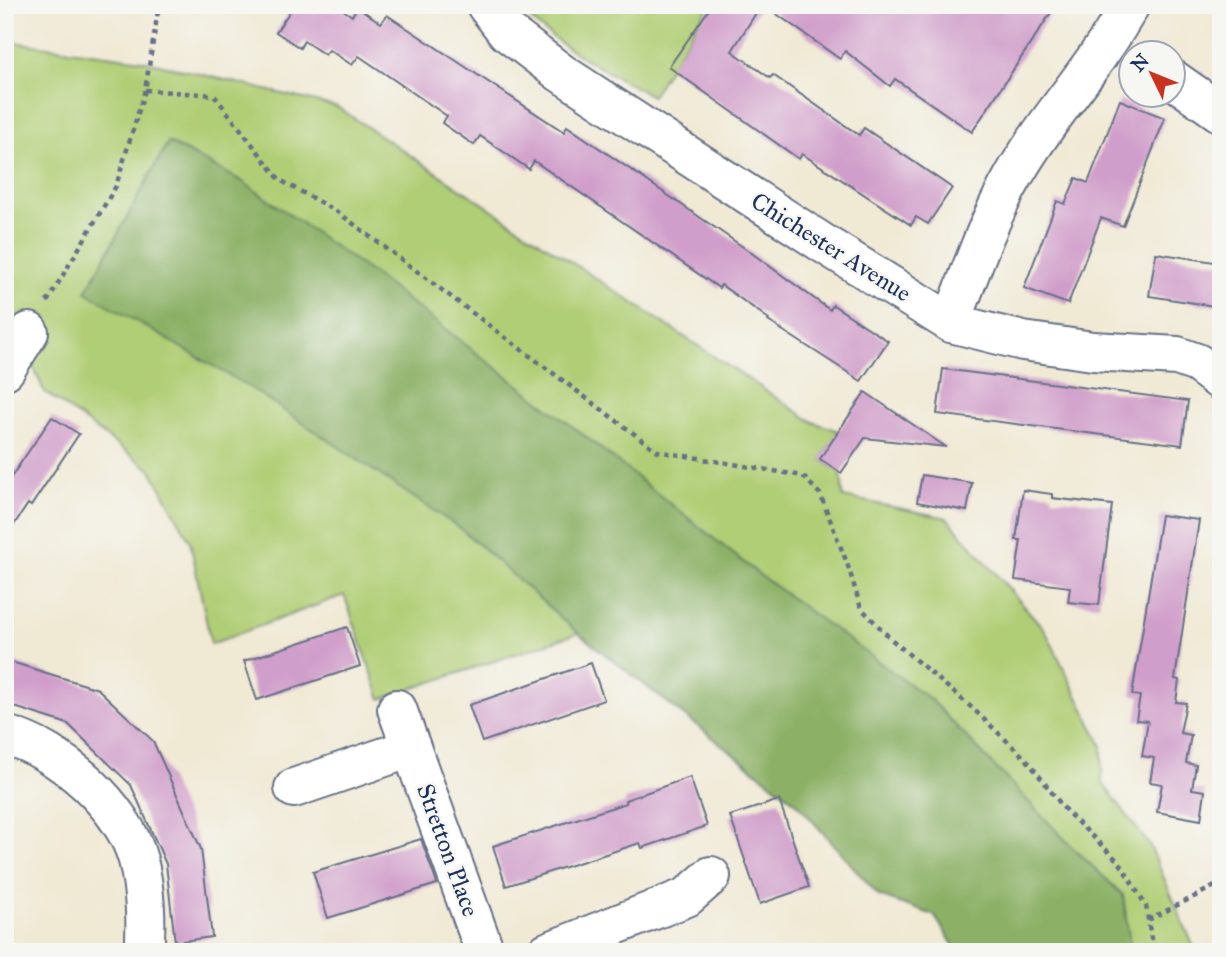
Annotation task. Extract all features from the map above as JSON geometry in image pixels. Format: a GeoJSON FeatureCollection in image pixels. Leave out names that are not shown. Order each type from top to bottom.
{"type":"FeatureCollection","features":[{"type":"Feature","properties":{"kind":"street","name":"Chichester Avenue"},"geometry":{"type":"LineString","coordinates":[[486,5],[507,32],[561,73],[951,323],[1023,341],[1093,351],[1177,356],[1197,363],[1221,381]]}},
{"type":"Feature","properties":{"kind":"street"},"geometry":{"type":"LineString","coordinates":[[951,323],[990,221],[1012,178],[1034,143],[1125,32]]}},
{"type":"Feature","properties":{"kind":"street"},"geometry":{"type":"LineString","coordinates":[[1188,90],[1221,113]]}},
{"type":"Feature","properties":{"kind":"street"},"geometry":{"type":"LineString","coordinates":[[5,370],[29,332]]}},
{"type":"Feature","properties":{"kind":"street","name":"Stretton Place"},"geometry":{"type":"LineString","coordinates":[[397,709],[485,952]]}},
{"type":"Feature","properties":{"kind":"street"},"geometry":{"type":"LineString","coordinates":[[5,735],[44,750],[73,771],[100,795],[125,832],[138,859],[144,905],[144,952]]}},
{"type":"Feature","properties":{"kind":"street"},"geometry":{"type":"LineString","coordinates":[[294,788],[411,748]]}},
{"type":"Feature","properties":{"kind":"street"},"geometry":{"type":"LineString","coordinates":[[547,952],[687,897],[711,876]]}},
{"type":"Feature","properties":{"kind":"path"},"geometry":{"type":"LineString","coordinates":[[29,332],[116,186],[145,90],[159,5]]}},
{"type":"Feature","properties":{"kind":"path"},"geometry":{"type":"LineString","coordinates":[[145,90],[214,95],[280,180],[339,213],[657,451],[803,476],[820,494],[861,608],[891,639],[971,707],[1027,760],[1066,811],[1120,863],[1146,906],[1153,952]]}},
{"type":"Feature","properties":{"kind":"path"},"geometry":{"type":"LineString","coordinates":[[1148,920],[1221,883]]}},
{"type":"Feature","properties":{"kind":"green space"},"geometry":{"type":"Polygon","coordinates":[[[515,5],[709,5],[652,96],[563,45],[515,5]]]}},
{"type":"Feature","properties":{"kind":"green space"},"geometry":{"type":"Polygon","coordinates":[[[5,41],[142,60],[337,107],[813,422],[839,431],[821,459],[841,473],[843,497],[947,518],[1045,630],[1102,746],[1102,782],[1150,846],[1196,952],[958,952],[934,915],[879,896],[797,803],[578,633],[381,699],[344,595],[211,644],[190,541],[151,470],[44,391],[10,313],[5,310],[5,41]]]}},
{"type":"Feature","properties":{"kind":"green space"},"geometry":{"type":"Polygon","coordinates":[[[168,142],[242,181],[372,273],[585,436],[761,576],[931,700],[1071,846],[1123,895],[1131,952],[958,952],[934,915],[879,896],[797,803],[578,633],[461,529],[249,387],[86,292],[168,142]]]}},
{"type":"Feature","properties":{"kind":"building"},"geometry":{"type":"Polygon","coordinates":[[[294,5],[336,5],[352,16],[357,7],[381,23],[387,15],[564,132],[567,126],[830,310],[833,305],[888,341],[861,381],[768,321],[769,319],[721,285],[719,288],[534,161],[529,169],[480,136],[474,145],[442,123],[447,116],[359,56],[352,65],[329,50],[325,55],[304,41],[300,48],[276,32],[294,5]]]}},
{"type":"Feature","properties":{"kind":"building"},"geometry":{"type":"Polygon","coordinates":[[[712,5],[761,5],[732,51],[770,78],[773,75],[859,135],[864,128],[952,188],[928,224],[916,217],[911,225],[802,154],[799,159],[669,67],[712,5]]]}},
{"type":"Feature","properties":{"kind":"building"},"geometry":{"type":"Polygon","coordinates":[[[764,5],[1056,5],[972,132],[895,79],[890,86],[845,51],[840,59],[764,5]]]}},
{"type":"Feature","properties":{"kind":"building"},"geometry":{"type":"Polygon","coordinates":[[[1118,105],[1118,108],[1140,108],[1165,118],[1123,226],[1101,218],[1068,304],[1024,288],[1057,201],[1065,204],[1076,178],[1088,183],[1118,105]]]}},
{"type":"Feature","properties":{"kind":"building"},"geometry":{"type":"Polygon","coordinates":[[[1156,253],[1221,263],[1221,307],[1149,296],[1156,253]]]}},
{"type":"Feature","properties":{"kind":"building"},"geometry":{"type":"Polygon","coordinates":[[[943,369],[1188,401],[1182,445],[937,414],[943,369]]]}},
{"type":"Feature","properties":{"kind":"building"},"geometry":{"type":"Polygon","coordinates":[[[865,392],[946,447],[865,438],[841,473],[820,459],[865,392]]]}},
{"type":"Feature","properties":{"kind":"building"},"geometry":{"type":"Polygon","coordinates":[[[52,417],[79,434],[31,506],[28,504],[5,538],[5,486],[52,417]]]}},
{"type":"Feature","properties":{"kind":"building"},"geometry":{"type":"Polygon","coordinates":[[[922,475],[972,483],[967,511],[917,502],[922,475]]]}},
{"type":"Feature","properties":{"kind":"building"},"geometry":{"type":"Polygon","coordinates":[[[1023,490],[1052,494],[1052,498],[1112,505],[1099,605],[1068,602],[1070,587],[1015,580],[1021,540],[1016,540],[1023,490]]]}},
{"type":"Feature","properties":{"kind":"building"},"geometry":{"type":"Polygon","coordinates":[[[1161,515],[1199,520],[1175,679],[1179,680],[1176,702],[1186,703],[1180,733],[1191,735],[1186,763],[1196,765],[1192,789],[1205,791],[1201,820],[1157,812],[1162,784],[1150,782],[1154,758],[1142,756],[1148,721],[1136,720],[1140,696],[1132,695],[1161,515]]]}},
{"type":"Feature","properties":{"kind":"building"},"geometry":{"type":"Polygon","coordinates":[[[347,627],[360,666],[257,700],[244,661],[347,627]]]}},
{"type":"Feature","properties":{"kind":"building"},"geometry":{"type":"Polygon","coordinates":[[[5,660],[98,689],[153,741],[201,849],[212,937],[175,942],[166,864],[131,785],[68,724],[5,704],[5,660]]]}},
{"type":"Feature","properties":{"kind":"building"},"geometry":{"type":"Polygon","coordinates":[[[591,663],[604,700],[482,742],[469,705],[591,663]]]}},
{"type":"Feature","properties":{"kind":"building"},"geometry":{"type":"Polygon","coordinates":[[[690,777],[707,826],[642,848],[640,843],[506,886],[493,846],[626,803],[625,800],[690,777]]]}},
{"type":"Feature","properties":{"kind":"building"},"geometry":{"type":"Polygon","coordinates":[[[779,800],[809,887],[760,904],[730,816],[779,800]]]}},
{"type":"Feature","properties":{"kind":"building"},"geometry":{"type":"Polygon","coordinates":[[[421,839],[437,884],[328,918],[313,872],[421,839]]]}}]}
